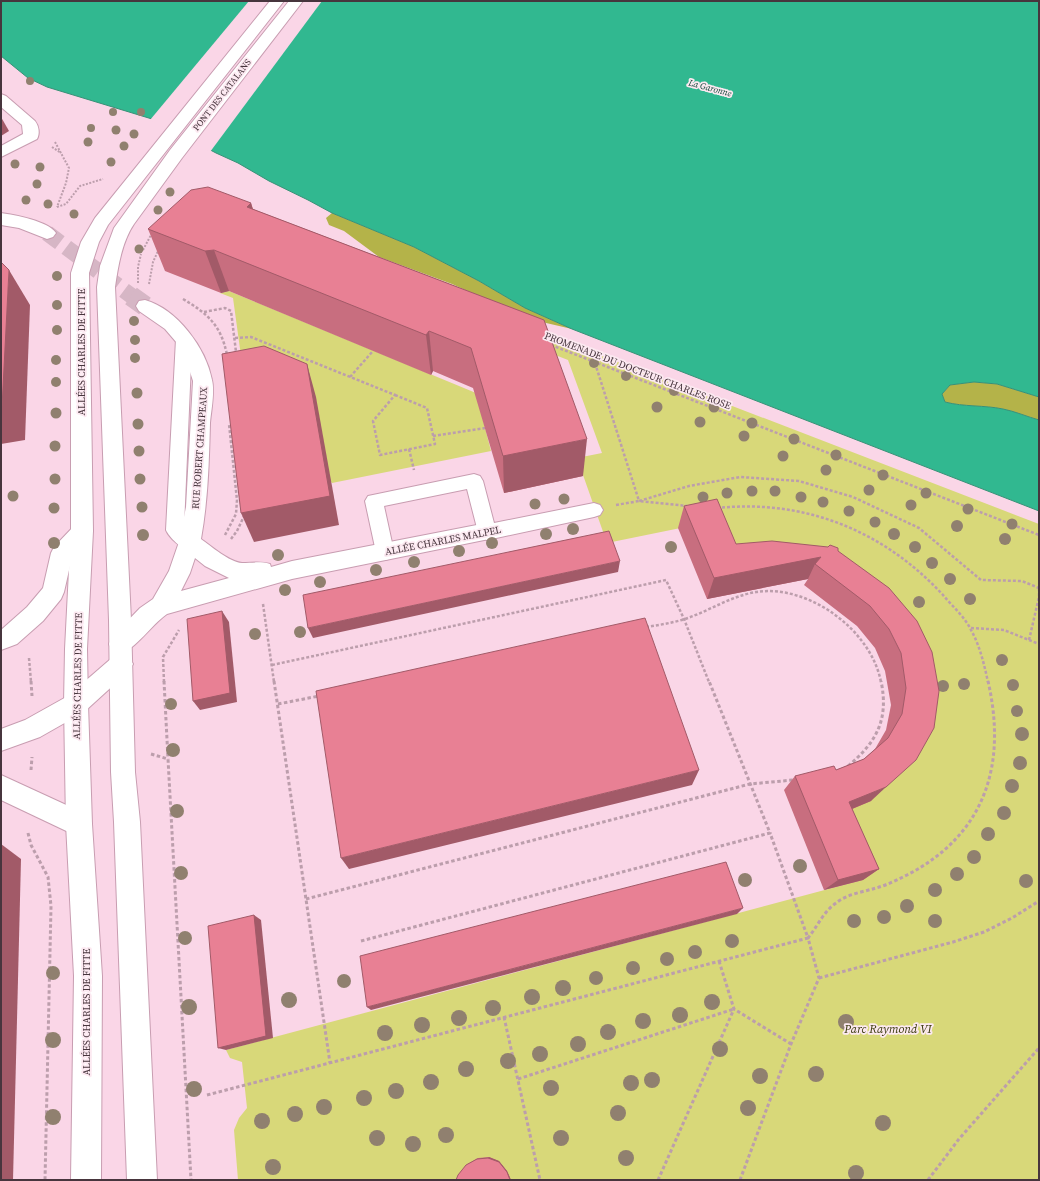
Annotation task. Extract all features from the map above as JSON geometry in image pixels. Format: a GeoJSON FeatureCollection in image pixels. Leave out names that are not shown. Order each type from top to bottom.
{"type":"FeatureCollection","features":[{"type":"Feature","properties":{"kind":"main road","name":"PONT DES CATALANS"},"geometry":{"type":"LineString","coordinates":[[139,188],[277,1]]}},
{"type":"Feature","properties":{"kind":"main road","name":"PONT DES CATALANS"},"geometry":{"type":"LineString","coordinates":[[139,188],[176,154],[296,1]]}},
{"type":"Feature","properties":{"kind":"main road"},"geometry":{"type":"LineString","coordinates":[[1,99],[30,124],[32,136],[1,152]]}},
{"type":"Feature","properties":{"kind":"main road","name":"ALLÉES CHARLES DE FITTE"},"geometry":{"type":"LineString","coordinates":[[86,1180],[88,976],[79,824],[76,704],[76,649],[82,532],[80,273],[90,242],[101,222],[139,188]]}},
{"type":"Feature","properties":{"kind":"main road"},"geometry":{"type":"LineString","coordinates":[[139,188],[120,232],[109,266],[106,287],[123,746],[140,1101],[142,1180]]}},
{"type":"Feature","properties":{"kind":"main road"},"geometry":{"type":"LineString","coordinates":[[1,219],[17,221],[33,226],[46,233]]}},
{"type":"Feature","properties":{"kind":"main road","name":"RUE ROBERT CHAMPEAUX"},"geometry":{"type":"LineString","coordinates":[[145,306],[171,324],[191,347],[203,381],[196,507],[190,542],[179,573],[161,606]]}},
{"type":"Feature","properties":{"kind":"main road"},"geometry":{"type":"LineString","coordinates":[[1,640],[9,636],[35,614],[53,592],[62,553],[82,532]]}},
{"type":"Feature","properties":{"kind":"main road","name":"ALLÉE CHARLES MALPEL"},"geometry":{"type":"LineString","coordinates":[[1,740],[32,729],[76,704],[120,654],[148,615],[161,606],[292,570],[487,532]]}},
{"type":"Feature","properties":{"kind":"main road","name":"ALLÉE CHARLES MALPEL"},"geometry":{"type":"LineString","coordinates":[[190,542],[213,560],[238,572],[292,570]]}},
{"type":"Feature","properties":{"kind":"main road"},"geometry":{"type":"LineString","coordinates":[[1,787],[79,824]]}},
{"type":"Feature","properties":{"kind":"lane"},"geometry":{"type":"LineString","coordinates":[[385,552],[374,500],[474,481],[487,532]]}},
{"type":"Feature","properties":{"kind":"lane","name":"ALLÉE CHARLES MALPEL"},"geometry":{"type":"LineString","coordinates":[[487,532],[594,510]]}},
{"type":"Feature","properties":{"kind":"path"},"geometry":{"type":"LineString","coordinates":[[57,206],[66,204],[80,186],[102,180]]}},
{"type":"Feature","properties":{"kind":"path"},"geometry":{"type":"LineString","coordinates":[[138,289],[138,267],[142,250],[154,229]]}},
{"type":"Feature","properties":{"kind":"path"},"geometry":{"type":"LineString","coordinates":[[149,285],[153,262],[159,250]]}},
{"type":"Feature","properties":{"kind":"path"},"geometry":{"type":"LineString","coordinates":[[204,312],[225,308],[231,311],[237,357]]}},
{"type":"Feature","properties":{"kind":"path"},"geometry":{"type":"LineString","coordinates":[[235,338],[251,337],[395,394],[428,408],[435,444],[380,454],[374,421],[395,394]]}},
{"type":"Feature","properties":{"kind":"path","name":"PROMENADE DU DOCTEUR CHARLES ROSE"},"geometry":{"type":"LineString","coordinates":[[550,345],[1039,535]]}},
{"type":"Feature","properties":{"kind":"path"},"geometry":{"type":"LineString","coordinates":[[350,377],[373,351]]}},
{"type":"Feature","properties":{"kind":"path"},"geometry":{"type":"LineString","coordinates":[[594,362],[639,501]]}},
{"type":"Feature","properties":{"kind":"path"},"geometry":{"type":"LineString","coordinates":[[433,436],[485,428]]}},
{"type":"Feature","properties":{"kind":"path"},"geometry":{"type":"LineString","coordinates":[[409,449],[414,470]]}},
{"type":"Feature","properties":{"kind":"path"},"geometry":{"type":"LineString","coordinates":[[594,510],[639,501],[689,486],[740,477],[799,481],[852,497],[919,528],[981,580],[1022,580],[1039,588],[1029,640]]}},
{"type":"Feature","properties":{"kind":"path"},"geometry":{"type":"LineString","coordinates":[[639,501],[693,507]]}},
{"type":"Feature","properties":{"kind":"path"},"geometry":{"type":"LineString","coordinates":[[207,1095],[808,938],[836,902],[896,881],[920,868],[947,847],[969,822],[985,796],[994,745],[995,715],[990,689],[971,628],[936,587],[913,565],[886,546],[856,530],[832,520],[774,507],[745,506],[716,508]]}},
{"type":"Feature","properties":{"kind":"path"},"geometry":{"type":"LineString","coordinates":[[260,579],[330,1063]]}},
{"type":"Feature","properties":{"kind":"path"},"geometry":{"type":"LineString","coordinates":[[272,665],[666,580],[684,619],[770,832],[808,938],[819,978],[791,1044],[740,1180]]}},
{"type":"Feature","properties":{"kind":"path"},"geometry":{"type":"LineString","coordinates":[[645,627],[684,619],[735,597],[759,592],[782,592],[803,598],[823,607],[846,623],[864,641],[875,661],[884,686],[885,704],[879,728],[872,744],[860,758],[843,769]]}},
{"type":"Feature","properties":{"kind":"path"},"geometry":{"type":"LineString","coordinates":[[182,626],[173,638],[163,657],[191,1180]]}},
{"type":"Feature","properties":{"kind":"path"},"geometry":{"type":"LineString","coordinates":[[971,628],[1004,630],[1039,644]]}},
{"type":"Feature","properties":{"kind":"path"},"geometry":{"type":"LineString","coordinates":[[28,654],[32,702]]}},
{"type":"Feature","properties":{"kind":"path"},"geometry":{"type":"LineString","coordinates":[[278,704],[322,696]]}},
{"type":"Feature","properties":{"kind":"path"},"geometry":{"type":"LineString","coordinates":[[123,746],[168,759]]}},
{"type":"Feature","properties":{"kind":"path"},"geometry":{"type":"LineString","coordinates":[[306,898],[352,888],[750,784],[800,779]]}},
{"type":"Feature","properties":{"kind":"path"},"geometry":{"type":"LineString","coordinates":[[27,825],[31,845],[48,877],[51,906],[45,1180]]}},
{"type":"Feature","properties":{"kind":"path"},"geometry":{"type":"LineString","coordinates":[[361,941],[770,832]]}},
{"type":"Feature","properties":{"kind":"path"},"geometry":{"type":"LineString","coordinates":[[819,978],[953,942],[984,932],[1039,901]]}},
{"type":"Feature","properties":{"kind":"path"},"geometry":{"type":"LineString","coordinates":[[719,961],[734,1008],[791,1044]]}},
{"type":"Feature","properties":{"kind":"path"},"geometry":{"type":"LineString","coordinates":[[518,1079],[734,1008]]}},
{"type":"Feature","properties":{"kind":"path"},"geometry":{"type":"LineString","coordinates":[[658,1180],[734,1008]]}},
{"type":"Feature","properties":{"kind":"path"},"geometry":{"type":"LineString","coordinates":[[504,1017],[540,1180]]}},
{"type":"Feature","properties":{"kind":"path"},"geometry":{"type":"LineString","coordinates":[[928,1180],[959,1139],[1039,1048]]}},
{"type":"Feature","properties":{"kind":"green space","name":"Parc Raymond VI"},"geometry":{"type":"Polygon","coordinates":[[[239,216],[1039,524],[1039,1180],[238,1180],[234,1130],[239,1118],[247,1108],[242,1062],[230,1058],[226,1050],[862,880],[835,816],[922,709],[843,584],[728,565],[710,522],[607,543],[577,458],[602,453],[568,360],[274,245],[239,216]]]}},
{"type":"Feature","properties":{"kind":"green space"},"geometry":{"type":"Polygon","coordinates":[[[229,291],[476,393],[491,451],[332,483],[245,385],[233,298],[220,293],[229,291]]]}},
{"type":"Feature","properties":{"kind":"shaded area"},"geometry":{"type":"Polygon","coordinates":[[[332,213],[414,247],[479,281],[525,308],[572,329],[529,319],[452,284],[379,257],[344,231],[329,225],[326,218],[332,213]]]}},
{"type":"Feature","properties":{"kind":"shaded area"},"geometry":{"type":"Polygon","coordinates":[[[974,382],[997,384],[1039,397],[1039,420],[1003,409],[959,405],[945,402],[942,394],[950,385],[974,382]]]}},
{"type":"Feature","properties":{"kind":"water","name":"La Garonne"},"geometry":{"type":"Polygon","coordinates":[[[1,1],[1039,1],[1039,397],[997,384],[974,382],[950,385],[942,394],[945,402],[959,405],[1003,409],[1039,420],[1039,511],[572,329],[525,308],[479,281],[414,247],[332,213],[152,119],[47,87],[28,78],[1,56],[1,1]]]}},
{"type":"Feature","properties":{"kind":"pier"},"geometry":{"type":"Polygon","coordinates":[[[249,1],[322,1],[210,152],[150,120],[249,1]]]}},
{"type":"Feature","properties":{"kind":"building"},"geometry":{"type":"Polygon","coordinates":[[[208,187],[251,203],[247,207],[544,320],[587,439],[503,456],[471,348],[429,331],[426,335],[214,250],[205,251],[148,229],[191,190],[208,187]]]}},
{"type":"Feature","properties":{"kind":"building"},"geometry":{"type":"Polygon","coordinates":[[[1,262],[9,270],[2,407],[1,407],[1,262]]]}},
{"type":"Feature","properties":{"kind":"building"},"geometry":{"type":"Polygon","coordinates":[[[264,346],[307,364],[330,496],[241,513],[222,354],[264,346]]]}},
{"type":"Feature","properties":{"kind":"building"},"geometry":{"type":"Polygon","coordinates":[[[717,499],[736,544],[772,541],[828,547],[830,545],[838,548],[838,551],[889,588],[917,621],[932,652],[939,691],[934,728],[916,760],[886,787],[849,802],[879,869],[838,880],[795,776],[834,766],[836,770],[864,759],[888,738],[902,714],[906,688],[901,653],[889,629],[870,606],[815,564],[821,557],[714,578],[684,506],[717,499]]]}},
{"type":"Feature","properties":{"kind":"building"},"geometry":{"type":"Polygon","coordinates":[[[609,531],[620,561],[308,628],[303,595],[609,531]]]}},
{"type":"Feature","properties":{"kind":"building"},"geometry":{"type":"Polygon","coordinates":[[[222,611],[230,693],[193,701],[187,619],[222,611]]]}},
{"type":"Feature","properties":{"kind":"building"},"geometry":{"type":"Polygon","coordinates":[[[645,618],[699,770],[341,858],[316,691],[645,618]]]}},
{"type":"Feature","properties":{"kind":"building"},"geometry":{"type":"Polygon","coordinates":[[[726,862],[743,908],[367,1007],[360,956],[726,862]]]}},
{"type":"Feature","properties":{"kind":"building"},"geometry":{"type":"Polygon","coordinates":[[[254,915],[266,1036],[218,1048],[208,926],[254,915]]]}},
{"type":"Feature","properties":{"kind":"building"},"geometry":{"type":"Polygon","coordinates":[[[488,1158],[499,1162],[507,1172],[510,1180],[456,1180],[466,1165],[477,1159],[488,1158]]]}},
{"type":"Feature","properties":{"kind":"tunnel"},"geometry":{"type":"LineString","coordinates":[[47,233],[133,297]]}},
{"type":"Feature","properties":{"kind":"tunnel"},"geometry":{"type":"LineString","coordinates":[[131,296],[145,306]]}}]}
